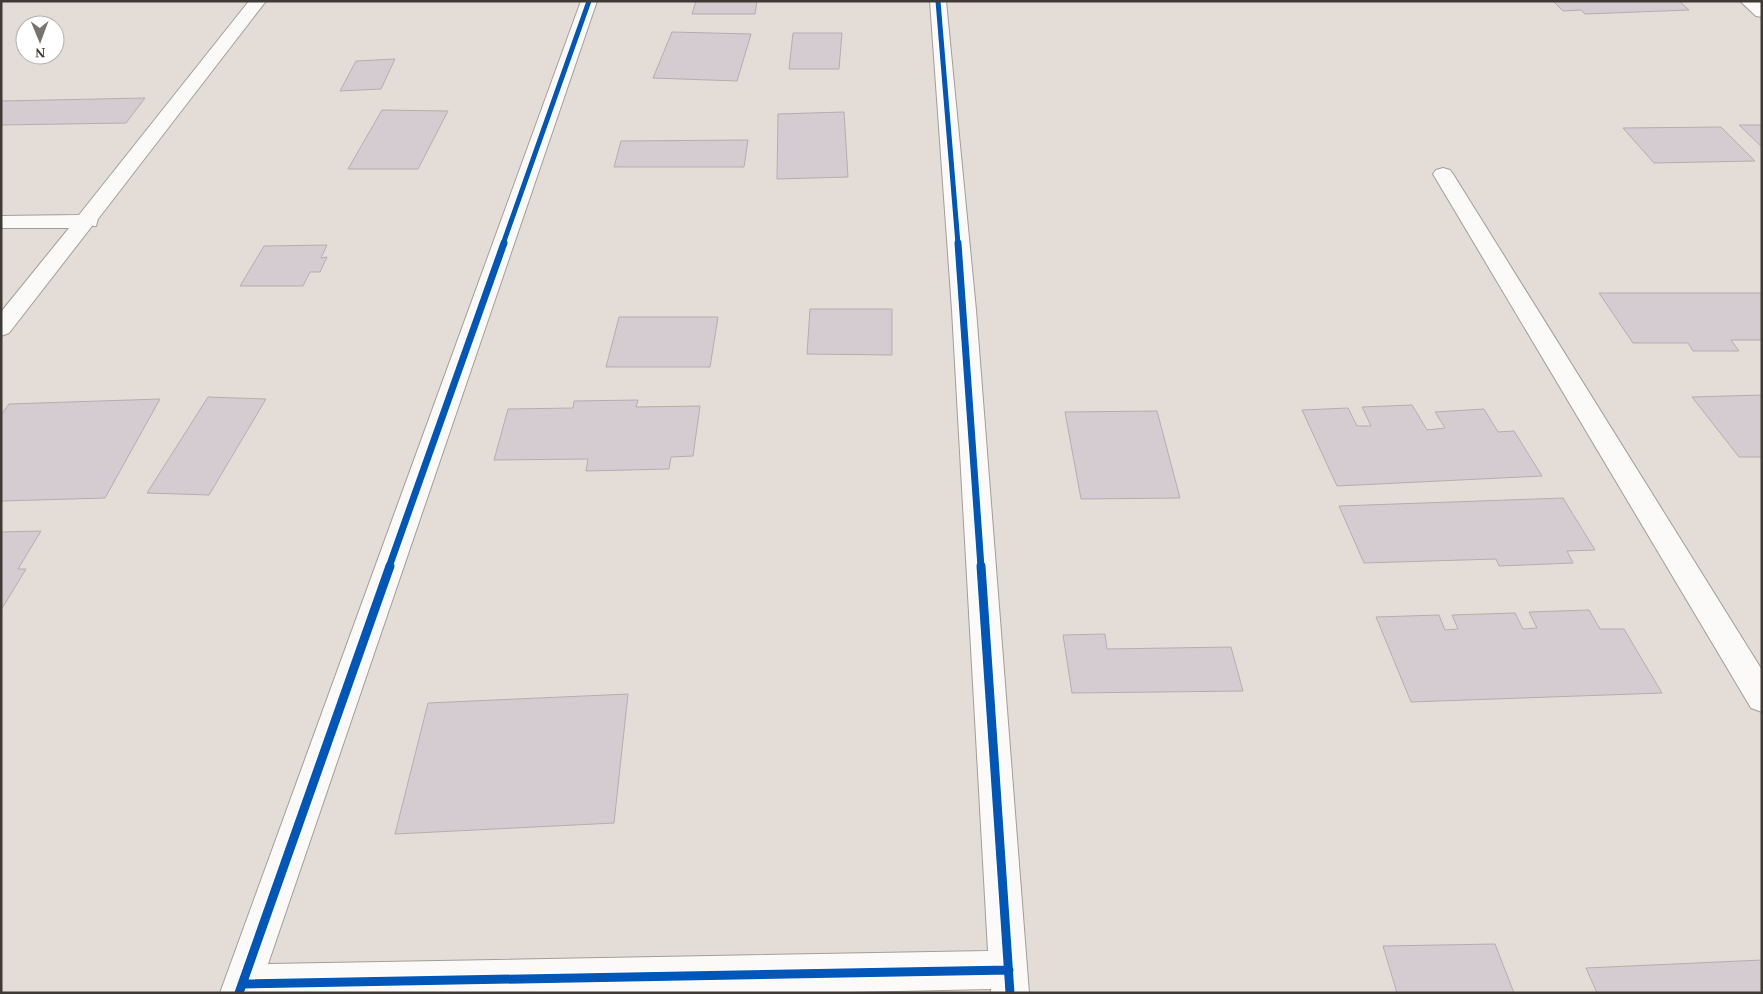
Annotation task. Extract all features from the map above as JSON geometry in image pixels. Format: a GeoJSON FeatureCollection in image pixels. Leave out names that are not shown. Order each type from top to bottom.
{"type":"FeatureCollection","features":[{"type":"Feature","properties":{"kind":"street"},"geometry":{"type":"LineString","coordinates":[[1,328],[88,221],[178,99],[258,1]]}},
{"type":"Feature","properties":{"kind":"street"},"geometry":{"type":"LineString","coordinates":[[589,1],[240,988],[1009,981],[965,320],[938,1]]}},
{"type":"Feature","properties":{"kind":"street"},"geometry":{"type":"LineString","coordinates":[[1748,1],[1762,12]]}},
{"type":"Feature","properties":{"kind":"street"},"geometry":{"type":"LineString","coordinates":[[1443,174],[1762,698]]}},
{"type":"Feature","properties":{"kind":"street"},"geometry":{"type":"LineString","coordinates":[[1,222],[88,221]]}},
{"type":"Feature","properties":{"kind":"building"},"geometry":{"type":"Polygon","coordinates":[[[696,1],[757,1],[755,14],[692,14],[696,1]]]}},
{"type":"Feature","properties":{"kind":"building"},"geometry":{"type":"Polygon","coordinates":[[[1553,1],[1679,1],[1689,10],[1585,14],[1581,10],[1563,11],[1553,1]]]}},
{"type":"Feature","properties":{"kind":"building"},"geometry":{"type":"Polygon","coordinates":[[[672,32],[751,34],[737,81],[653,78],[672,32]]]}},
{"type":"Feature","properties":{"kind":"building"},"geometry":{"type":"Polygon","coordinates":[[[793,33],[842,33],[839,69],[789,69],[793,33]]]}},
{"type":"Feature","properties":{"kind":"building"},"geometry":{"type":"Polygon","coordinates":[[[395,59],[381,89],[340,91],[356,61],[395,59]]]}},
{"type":"Feature","properties":{"kind":"building"},"geometry":{"type":"Polygon","coordinates":[[[145,98],[126,123],[1,125],[1,101],[145,98]]]}},
{"type":"Feature","properties":{"kind":"building"},"geometry":{"type":"Polygon","coordinates":[[[382,110],[448,111],[418,169],[348,169],[382,110]]]}},
{"type":"Feature","properties":{"kind":"building"},"geometry":{"type":"Polygon","coordinates":[[[844,112],[848,177],[777,179],[778,114],[844,112]]]}},
{"type":"Feature","properties":{"kind":"building"},"geometry":{"type":"Polygon","coordinates":[[[1739,125],[1762,125],[1762,147],[1739,125]]]}},
{"type":"Feature","properties":{"kind":"building"},"geometry":{"type":"Polygon","coordinates":[[[1721,127],[1755,161],[1654,163],[1623,128],[1721,127]]]}},
{"type":"Feature","properties":{"kind":"building"},"geometry":{"type":"Polygon","coordinates":[[[748,140],[744,167],[614,167],[621,141],[748,140]]]}},
{"type":"Feature","properties":{"kind":"building"},"geometry":{"type":"Polygon","coordinates":[[[327,245],[321,258],[327,257],[320,272],[310,272],[303,286],[240,286],[264,246],[327,245]]]}},
{"type":"Feature","properties":{"kind":"building"},"geometry":{"type":"Polygon","coordinates":[[[1599,293],[1762,293],[1762,340],[1731,340],[1739,351],[1693,351],[1688,343],[1633,343],[1599,293]]]}},
{"type":"Feature","properties":{"kind":"building"},"geometry":{"type":"Polygon","coordinates":[[[810,309],[892,309],[892,355],[807,354],[810,309]]]}},
{"type":"Feature","properties":{"kind":"building"},"geometry":{"type":"Polygon","coordinates":[[[619,317],[718,317],[710,367],[606,367],[619,317]]]}},
{"type":"Feature","properties":{"kind":"building"},"geometry":{"type":"Polygon","coordinates":[[[1762,395],[1762,457],[1739,457],[1692,397],[1762,395]]]}},
{"type":"Feature","properties":{"kind":"building"},"geometry":{"type":"Polygon","coordinates":[[[208,397],[266,399],[209,495],[147,493],[208,397]]]}},
{"type":"Feature","properties":{"kind":"building"},"geometry":{"type":"Polygon","coordinates":[[[160,399],[105,498],[1,501],[1,415],[9,404],[160,399]]]}},
{"type":"Feature","properties":{"kind":"building"},"geometry":{"type":"Polygon","coordinates":[[[638,400],[636,407],[700,406],[693,456],[671,457],[669,469],[586,471],[588,459],[494,460],[508,409],[573,408],[574,401],[638,400]]]}},
{"type":"Feature","properties":{"kind":"building"},"geometry":{"type":"Polygon","coordinates":[[[1412,405],[1427,430],[1445,428],[1435,412],[1484,409],[1498,432],[1514,431],[1542,476],[1337,486],[1302,410],[1348,408],[1357,426],[1371,426],[1362,407],[1412,405]]]}},
{"type":"Feature","properties":{"kind":"building"},"geometry":{"type":"Polygon","coordinates":[[[1157,411],[1180,498],[1081,499],[1065,412],[1157,411]]]}},
{"type":"Feature","properties":{"kind":"building"},"geometry":{"type":"Polygon","coordinates":[[[1563,498],[1595,550],[1567,551],[1573,563],[1499,566],[1496,559],[1364,563],[1339,506],[1563,498]]]}},
{"type":"Feature","properties":{"kind":"building"},"geometry":{"type":"Polygon","coordinates":[[[41,531],[18,569],[26,569],[1,610],[1,532],[41,531]]]}},
{"type":"Feature","properties":{"kind":"building"},"geometry":{"type":"Polygon","coordinates":[[[1589,610],[1600,629],[1624,629],[1662,693],[1411,702],[1376,617],[1439,615],[1445,630],[1458,629],[1452,615],[1515,613],[1523,629],[1537,628],[1529,612],[1589,610]]]}},
{"type":"Feature","properties":{"kind":"building"},"geometry":{"type":"Polygon","coordinates":[[[1105,634],[1107,649],[1231,647],[1243,691],[1072,693],[1063,635],[1105,634]]]}},
{"type":"Feature","properties":{"kind":"building"},"geometry":{"type":"Polygon","coordinates":[[[628,694],[614,823],[395,834],[428,703],[628,694]]]}},
{"type":"Feature","properties":{"kind":"building"},"geometry":{"type":"Polygon","coordinates":[[[1495,944],[1514,993],[1397,993],[1383,946],[1495,944]]]}},
{"type":"Feature","properties":{"kind":"building"},"geometry":{"type":"Polygon","coordinates":[[[1762,960],[1762,993],[1597,993],[1586,968],[1762,960]]]}},
{"type":"Feature","properties":{"kind":"cycle path"},"geometry":{"type":"LineString","coordinates":[[239,993],[589,1]]}},
{"type":"Feature","properties":{"kind":"cycle path"},"geometry":{"type":"LineString","coordinates":[[938,1],[964,310],[1010,993]]}},
{"type":"Feature","properties":{"kind":"cycle path"},"geometry":{"type":"LineString","coordinates":[[242,984],[1009,970]]}}]}
